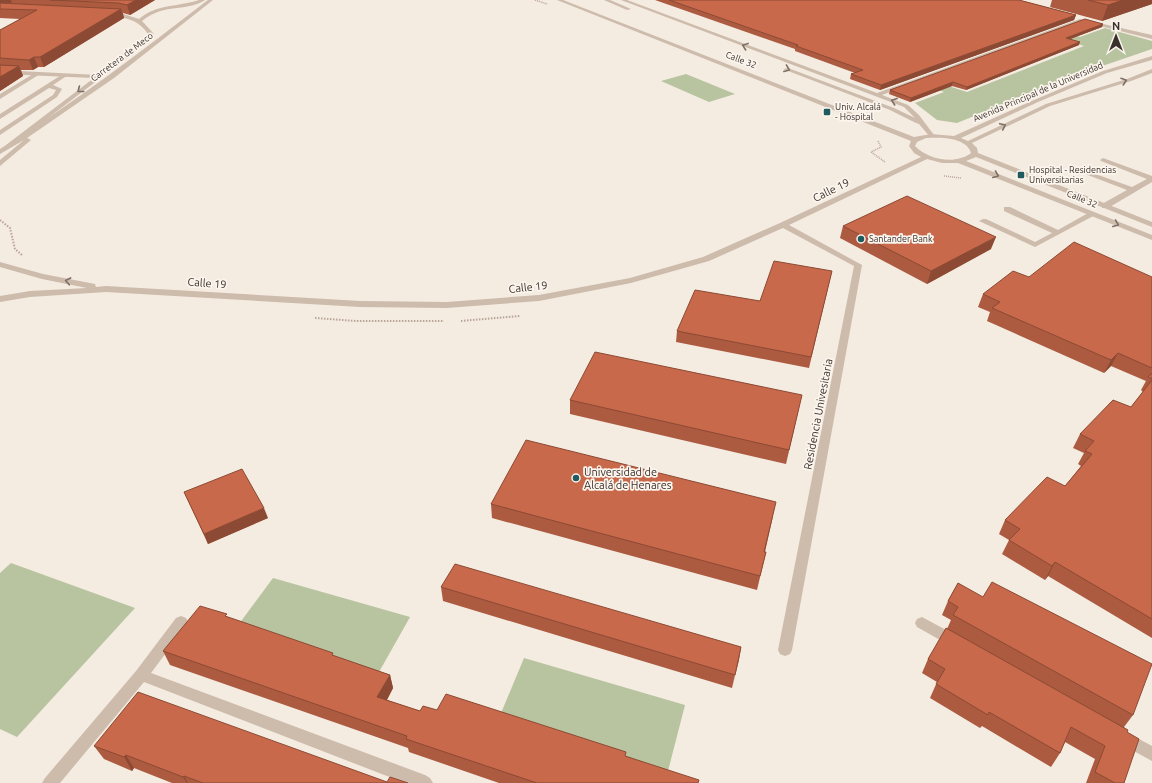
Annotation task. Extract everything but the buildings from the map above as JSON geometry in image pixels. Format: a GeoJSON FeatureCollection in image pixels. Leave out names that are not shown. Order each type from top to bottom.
{"type":"FeatureCollection","features":[{"type":"Feature","properties":{"kind":"street"},"geometry":{"type":"LineString","coordinates":[[121,15],[155,11],[203,0]]}},
{"type":"Feature","properties":{"kind":"street","name":"Carretera de Meco"},"geometry":{"type":"LineString","coordinates":[[2,150],[42,126],[112,77],[211,0]]}},
{"type":"Feature","properties":{"kind":"street","name":"Calle 32"},"geometry":{"type":"LineString","coordinates":[[559,0],[915,140]]}},
{"type":"Feature","properties":{"kind":"street"},"geometry":{"type":"LineString","coordinates":[[606,0],[696,34]]}},
{"type":"Feature","properties":{"kind":"street"},"geometry":{"type":"LineString","coordinates":[[623,0],[906,106],[917,116],[932,136]]}},
{"type":"Feature","properties":{"kind":"street"},"geometry":{"type":"LineString","coordinates":[[140,21],[144,16],[155,11]]}},
{"type":"Feature","properties":{"kind":"street"},"geometry":{"type":"LineString","coordinates":[[2,150],[97,76],[147,40],[151,34],[140,21],[133,17],[105,14]]}},
{"type":"Feature","properties":{"kind":"street"},"geometry":{"type":"LineString","coordinates":[[1075,18],[1152,37]]}},
{"type":"Feature","properties":{"kind":"street"},"geometry":{"type":"LineString","coordinates":[[877,95],[1082,20]]}},
{"type":"Feature","properties":{"kind":"street","name":"Avenida Principal de la Universidad"},"geometry":{"type":"LineString","coordinates":[[955,138],[1036,101],[1098,75],[1152,58]]}},
{"type":"Feature","properties":{"kind":"street"},"geometry":{"type":"LineString","coordinates":[[777,65],[892,109],[923,125]]}},
{"type":"Feature","properties":{"kind":"street","name":"Avenida Principal de la Universidad"},"geometry":{"type":"LineString","coordinates":[[968,143],[1048,105],[1129,80],[1152,71]]}},
{"type":"Feature","properties":{"kind":"street"},"geometry":{"type":"LineString","coordinates":[[0,72],[97,76]]}},
{"type":"Feature","properties":{"kind":"street"},"geometry":{"type":"LineString","coordinates":[[0,97],[37,74]]}},
{"type":"Feature","properties":{"kind":"street"},"geometry":{"type":"LineString","coordinates":[[0,117],[65,75]]}},
{"type":"Feature","properties":{"kind":"street"},"geometry":{"type":"LineString","coordinates":[[0,133],[55,96],[59,89],[48,86]]}},
{"type":"Feature","properties":{"kind":"street","name":"Carretera de Meco"},"geometry":{"type":"LineString","coordinates":[[0,164],[42,126]]}},
{"type":"Feature","properties":{"kind":"street"},"geometry":{"type":"LineString","coordinates":[[932,136],[955,138],[968,143],[973,147],[975,154],[972,158],[959,161],[943,161],[926,157],[914,150],[912,143],[915,140],[932,136]]}},
{"type":"Feature","properties":{"kind":"street","name":"Calle 32"},"geometry":{"type":"LineString","coordinates":[[975,154],[1152,225]]}},
{"type":"Feature","properties":{"kind":"street","name":"Calle 19"},"geometry":{"type":"LineString","coordinates":[[0,264],[42,276],[106,288],[360,304],[447,305],[539,298],[631,280],[706,259],[783,225],[926,157]]}},
{"type":"Feature","properties":{"kind":"street"},"geometry":{"type":"LineString","coordinates":[[1103,160],[1152,179]]}},
{"type":"Feature","properties":{"kind":"street","name":"Calle 32"},"geometry":{"type":"LineString","coordinates":[[959,161],[1152,238]]}},
{"type":"Feature","properties":{"kind":"street"},"geometry":{"type":"LineString","coordinates":[[1082,171],[1133,190]]}},
{"type":"Feature","properties":{"kind":"street"},"geometry":{"type":"LineString","coordinates":[[1105,206],[1152,179]]}},
{"type":"Feature","properties":{"kind":"street"},"geometry":{"type":"LineString","coordinates":[[1007,209],[1058,233]]}},
{"type":"Feature","properties":{"kind":"street"},"geometry":{"type":"LineString","coordinates":[[983,221],[1035,246],[1093,214]]}},
{"type":"Feature","properties":{"kind":"street","name":"Residencia Univesitaria"},"geometry":{"type":"LineString","coordinates":[[783,225],[858,265],[785,650]]}},
{"type":"Feature","properties":{"kind":"street","name":"Calle 19"},"geometry":{"type":"LineString","coordinates":[[0,299],[30,294],[106,288]]}},
{"type":"Feature","properties":{"kind":"street"},"geometry":{"type":"LineString","coordinates":[[50,783],[141,675],[181,622]]}},
{"type":"Feature","properties":{"kind":"street"},"geometry":{"type":"LineString","coordinates":[[922,623],[962,646]]}},
{"type":"Feature","properties":{"kind":"street"},"geometry":{"type":"LineString","coordinates":[[141,675],[425,783]]}},
{"type":"Feature","properties":{"kind":"street"},"geometry":{"type":"LineString","coordinates":[[1111,731],[1152,754]]}},
{"type":"Feature","properties":{"kind":"path"},"geometry":{"type":"LineString","coordinates":[[878,166],[885,162]]}},
{"type":"Feature","properties":{"kind":"path"},"geometry":{"type":"LineString","coordinates":[[0,220],[10,228],[15,249],[26,259]]}},
{"type":"Feature","properties":{"kind":"path"},"geometry":{"type":"LineString","coordinates":[[460,321],[523,316]]}},
{"type":"Feature","properties":{"kind":"path"},"geometry":{"type":"LineString","coordinates":[[309,318],[356,321],[445,322]]}},
{"type":"Feature","properties":{"kind":"green space"},"geometry":{"type":"Polygon","coordinates":[[[1105,28],[1152,41],[1152,49],[1073,76],[957,123],[937,120],[915,103],[944,92],[917,82],[927,79],[967,92],[1084,46],[1072,42],[1063,32],[1080,37],[1105,28]]]}},
{"type":"Feature","properties":{"kind":"green space"},"geometry":{"type":"Polygon","coordinates":[[[686,74],[735,94],[709,102],[661,81],[686,74]]]}},
{"type":"Feature","properties":{"kind":"green space"},"geometry":{"type":"Polygon","coordinates":[[[11,563],[135,608],[17,737],[0,729],[0,573],[11,563]]]}},
{"type":"Feature","properties":{"kind":"green space"},"geometry":{"type":"Polygon","coordinates":[[[273,578],[410,617],[379,672],[236,628],[273,578]]]}},
{"type":"Feature","properties":{"kind":"green space"},"geometry":{"type":"Polygon","coordinates":[[[524,658],[685,705],[668,771],[499,718],[524,658]]]}},
{"type":"Feature","properties":{"kind":"place","name":"Univ. Alcalá - Hospital"},"geometry":{"type":"Point","coordinates":[827,112]}},
{"type":"Feature","properties":{"kind":"place","name":"Hospital - Residencias Universitarias"},"geometry":{"type":"Point","coordinates":[1021,175]}},
{"type":"Feature","properties":{"kind":"place","name":"Santander Bank"},"geometry":{"type":"Point","coordinates":[861,239]}},
{"type":"Feature","properties":{"kind":"place","name":"Universidad de Alcalá de Henares"},"geometry":{"type":"Point","coordinates":[576,478]}}]}
